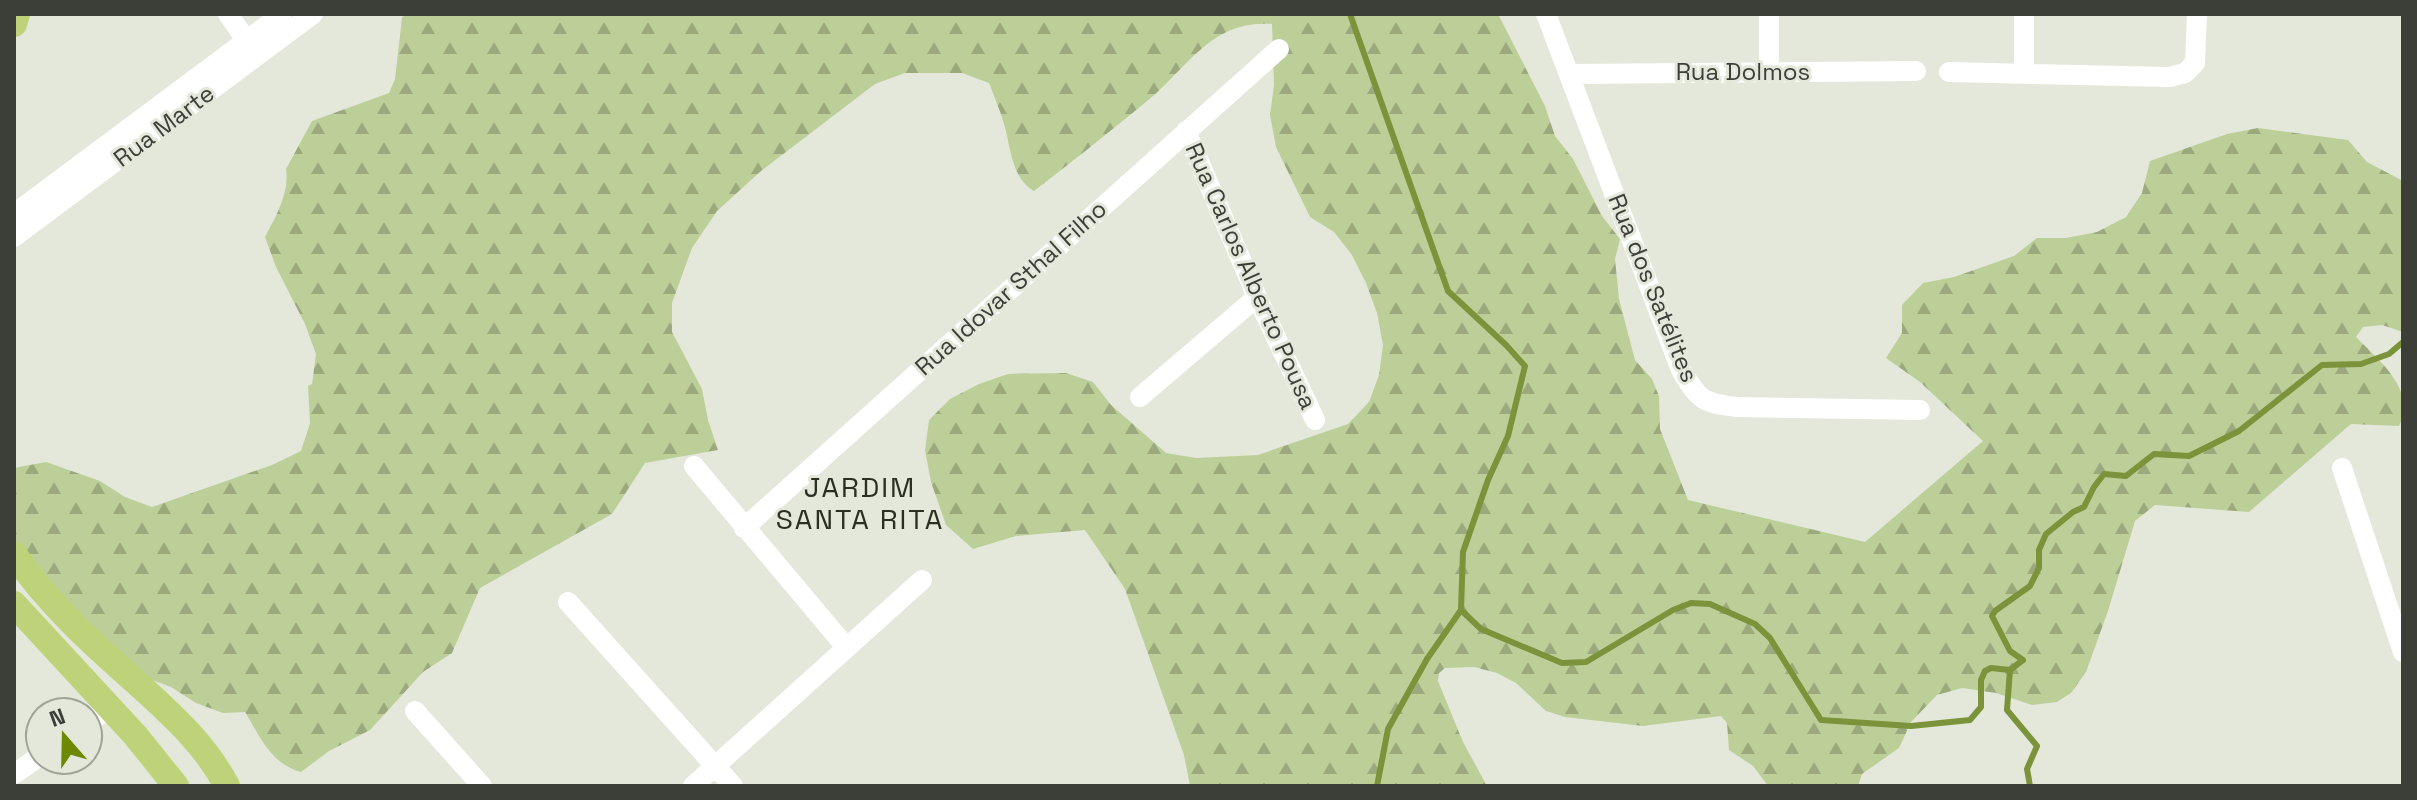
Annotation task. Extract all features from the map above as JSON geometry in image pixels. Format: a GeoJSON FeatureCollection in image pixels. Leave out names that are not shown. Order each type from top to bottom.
{"type":"FeatureCollection","features":[{"type":"Feature","properties":{"kind":"main road"},"geometry":{"type":"LineString","coordinates":[[14,24],[17,14]]}},
{"type":"Feature","properties":{"kind":"main road"},"geometry":{"type":"LineString","coordinates":[[14,554],[30,578],[78,630],[178,721],[214,762],[227,786]]}},
{"type":"Feature","properties":{"kind":"main road"},"geometry":{"type":"LineString","coordinates":[[14,604],[135,735],[176,786]]}},
{"type":"Feature","properties":{"kind":"main road"},"geometry":{"type":"LineString","coordinates":[[110,708],[117,700],[132,696],[155,715],[178,721]]}},
{"type":"Feature","properties":{"kind":"main road"},"geometry":{"type":"LineString","coordinates":[[135,735],[169,754],[191,786]]}},
{"type":"Feature","properties":{"kind":"street"},"geometry":{"type":"LineString","coordinates":[[228,14],[252,49]]}},
{"type":"Feature","properties":{"kind":"street","name":"Rua Marte"},"geometry":{"type":"LineString","coordinates":[[14,237],[252,49],[282,14]]}},
{"type":"Feature","properties":{"kind":"street","name":"Rua Marte"},"geometry":{"type":"LineString","coordinates":[[14,214],[252,49],[313,14]]}},
{"type":"Feature","properties":{"kind":"street","name":"Rua dos Satélites"},"geometry":{"type":"LineString","coordinates":[[1546,14],[1681,370],[1695,393],[1711,404],[1737,407],[1920,410]]}},
{"type":"Feature","properties":{"kind":"street"},"geometry":{"type":"LineString","coordinates":[[1769,14],[1769,72]]}},
{"type":"Feature","properties":{"kind":"street"},"geometry":{"type":"LineString","coordinates":[[2024,14],[2024,74]]}},
{"type":"Feature","properties":{"kind":"street"},"geometry":{"type":"LineString","coordinates":[[1949,72],[2170,77],[2185,73],[2195,63],[2197,14]]}},
{"type":"Feature","properties":{"kind":"street","name":"Rua Idovar Sthal Filho"},"geometry":{"type":"LineString","coordinates":[[744,528],[1279,49]]}},
{"type":"Feature","properties":{"kind":"street","name":"Rua Dolmos"},"geometry":{"type":"LineString","coordinates":[[1570,74],[1916,71]]}},
{"type":"Feature","properties":{"kind":"street","name":"Rua Carlos Alberto Pousa"},"geometry":{"type":"LineString","coordinates":[[1186,131],[1257,297],[1315,420]]}},
{"type":"Feature","properties":{"kind":"street"},"geometry":{"type":"LineString","coordinates":[[1140,397],[1257,297]]}},
{"type":"Feature","properties":{"kind":"street"},"geometry":{"type":"LineString","coordinates":[[694,466],[846,647]]}},
{"type":"Feature","properties":{"kind":"street"},"geometry":{"type":"LineString","coordinates":[[2342,468],[2403,652]]}},
{"type":"Feature","properties":{"kind":"street"},"geometry":{"type":"LineString","coordinates":[[693,786],[922,580]]}},
{"type":"Feature","properties":{"kind":"street"},"geometry":{"type":"LineString","coordinates":[[568,602],[733,786]]}},
{"type":"Feature","properties":{"kind":"street"},"geometry":{"type":"LineString","coordinates":[[104,712],[110,708]]}},
{"type":"Feature","properties":{"kind":"street"},"geometry":{"type":"LineString","coordinates":[[415,711],[482,786]]}},
{"type":"Feature","properties":{"kind":"green space"},"geometry":{"type":"Polygon","coordinates":[[[405,14],[1498,14],[1545,106],[1555,136],[1573,159],[1602,216],[1620,239],[1615,259],[1619,299],[1635,360],[1652,379],[1659,396],[1660,429],[1688,500],[1865,542],[1983,441],[1920,382],[1886,358],[1902,333],[1902,305],[1923,283],[1954,277],[2014,256],[2037,238],[2066,238],[2097,232],[2126,217],[2142,193],[2150,161],[2227,134],[2258,128],[2348,140],[2367,162],[2403,181],[2403,332],[2382,325],[2363,327],[2356,337],[2393,377],[2403,400],[2403,413],[2399,426],[2351,424],[2249,512],[2155,505],[2135,521],[2086,672],[2071,693],[2057,702],[2032,705],[1996,693],[1962,688],[1937,695],[1911,722],[1899,748],[1862,774],[1858,786],[1768,786],[1753,766],[1729,750],[1727,723],[1721,716],[1643,726],[1565,717],[1546,711],[1516,683],[1497,673],[1474,667],[1445,668],[1439,673],[1438,681],[1463,742],[1487,786],[1190,786],[1184,755],[1125,589],[1085,530],[1016,536],[973,549],[946,525],[931,482],[925,450],[929,420],[950,399],[1008,374],[1066,373],[1093,382],[1111,405],[1166,453],[1196,458],[1258,455],[1348,424],[1369,402],[1379,375],[1383,345],[1377,313],[1352,255],[1334,232],[1310,217],[1276,147],[1270,115],[1274,85],[1272,24],[1232,29],[1216,38],[1146,102],[1034,191],[1016,170],[989,83],[962,73],[905,73],[875,84],[761,171],[717,211],[692,248],[672,303],[672,332],[702,389],[718,450],[645,463],[612,514],[480,588],[452,653],[423,672],[370,730],[329,751],[301,772],[274,756],[245,712],[223,713],[144,677],[14,565],[14,468],[46,462],[100,481],[125,497],[152,507],[272,465],[301,451],[310,423],[308,386],[312,384],[316,354],[265,237],[284,196],[286,169],[312,121],[389,93],[395,79],[405,14]]]}},
{"type":"Feature","properties":{"kind":"waterway"},"geometry":{"type":"LineString","coordinates":[[1350,14],[1448,291],[1525,366],[1508,436],[1488,480],[1463,552],[1461,610],[1427,659],[1388,729],[1377,786]]}},
{"type":"Feature","properties":{"kind":"waterway"},"geometry":{"type":"LineString","coordinates":[[1461,610],[1481,629],[1562,663],[1586,662],[1673,610],[1691,603],[1710,604],[1755,624],[1770,638],[1821,720],[1911,726],[1970,720],[1981,707],[1981,680],[1985,671],[1991,668],[2010,670],[2023,660],[2010,651],[1992,616],[2030,586],[2039,568],[2039,550],[2046,534],[2084,507],[2104,474],[2126,476],[2154,454],[2189,456],[2239,431],[2322,365],[2361,364],[2389,354],[2403,342]]}},
{"type":"Feature","properties":{"kind":"waterway"},"geometry":{"type":"LineString","coordinates":[[2010,670],[2007,710],[2037,746],[2027,769],[2030,786]]}},
{"type":"Feature","properties":{"kind":"district","name":"JARDIM SANTA RITA"},"geometry":{"type":"Point","coordinates":[860,503]}}]}
